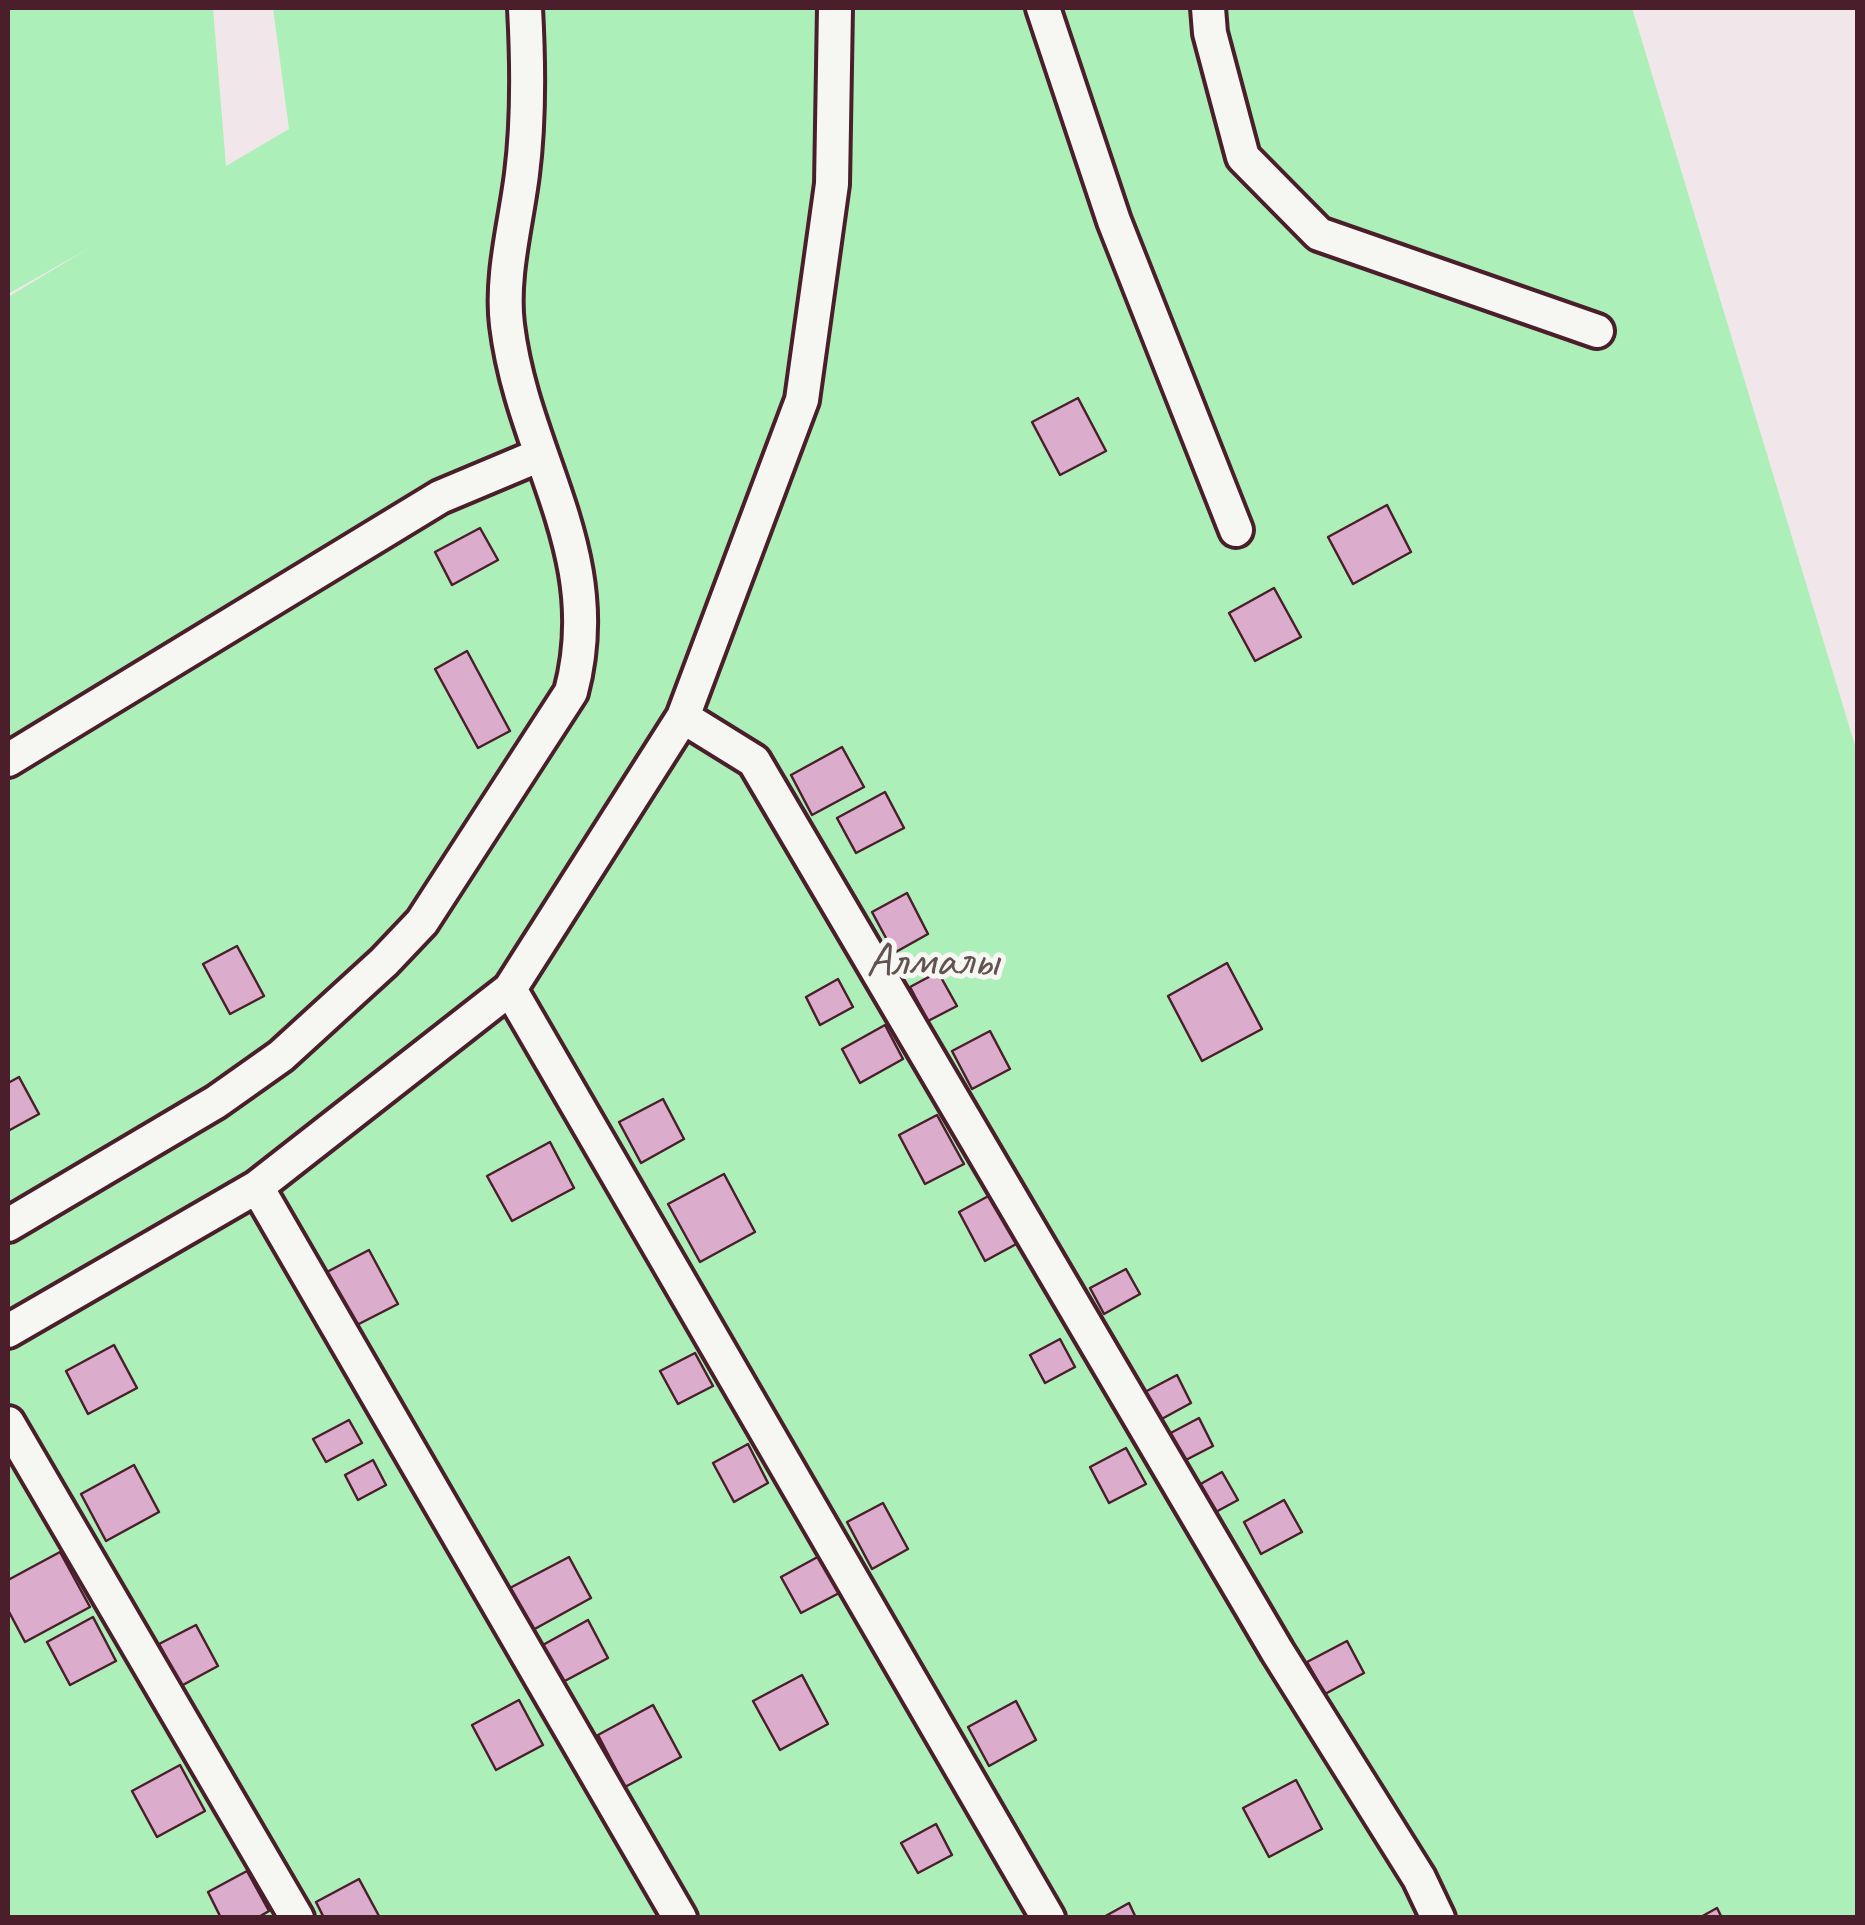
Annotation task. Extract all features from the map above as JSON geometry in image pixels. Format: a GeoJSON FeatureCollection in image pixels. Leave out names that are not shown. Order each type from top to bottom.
{"type":"FeatureCollection","features":[{"type":"Feature","properties":{"kind":"street"},"geometry":{"type":"LineString","coordinates":[[8,1225],[152,1143],[282,1056],[422,922],[571,692],[582,650],[575,558],[520,390],[506,322],[527,124],[525,8]]}},
{"type":"Feature","properties":{"kind":"street"},"geometry":{"type":"LineString","coordinates":[[8,1331],[257,1187],[510,989],[682,717],[802,400],[832,184],[835,8]]}},
{"type":"Feature","properties":{"kind":"street"},"geometry":{"type":"LineString","coordinates":[[1043,8],[1114,222],[1236,530]]}},
{"type":"Feature","properties":{"kind":"street"},"geometry":{"type":"LineString","coordinates":[[1208,8],[1210,33],[1243,157],[1319,234],[1597,331]]}},
{"type":"Feature","properties":{"kind":"street"},"geometry":{"type":"LineString","coordinates":[[8,760],[440,497],[540,454]]}},
{"type":"Feature","properties":{"kind":"street"},"geometry":{"type":"LineString","coordinates":[[682,717],[754,761],[1267,1634],[1420,1878],[1438,1918]]}},
{"type":"Feature","properties":{"kind":"street"},"geometry":{"type":"LineString","coordinates":[[510,989],[1048,1918]]}},
{"type":"Feature","properties":{"kind":"street"},"geometry":{"type":"LineString","coordinates":[[257,1187],[680,1918]]}},
{"type":"Feature","properties":{"kind":"street"},"geometry":{"type":"LineString","coordinates":[[8,1422],[297,1918]]}},
{"type":"Feature","properties":{"kind":"green space","name":"Алмалы"},"geometry":{"type":"Polygon","coordinates":[[[8,8],[213,8],[226,166],[289,129],[273,8],[1632,8],[1857,752],[1857,1917],[8,1917],[8,297],[91,247],[8,294],[8,8]]]}},
{"type":"Feature","properties":{"kind":"building"},"geometry":{"type":"Polygon","coordinates":[[[1078,398],[1106,451],[1060,475],[1032,422],[1078,398]]]}},
{"type":"Feature","properties":{"kind":"building"},"geometry":{"type":"Polygon","coordinates":[[[1387,505],[1411,552],[1353,584],[1328,537],[1387,505]]]}},
{"type":"Feature","properties":{"kind":"building"},"geometry":{"type":"Polygon","coordinates":[[[480,528],[498,560],[452,585],[435,552],[480,528]]]}},
{"type":"Feature","properties":{"kind":"building"},"geometry":{"type":"Polygon","coordinates":[[[1274,588],[1301,637],[1255,661],[1229,613],[1274,588]]]}},
{"type":"Feature","properties":{"kind":"building"},"geometry":{"type":"Polygon","coordinates":[[[467,651],[510,731],[478,748],[435,669],[467,651]]]}},
{"type":"Feature","properties":{"kind":"building"},"geometry":{"type":"Polygon","coordinates":[[[842,747],[864,787],[812,815],[791,775],[842,747]]]}},
{"type":"Feature","properties":{"kind":"building"},"geometry":{"type":"Polygon","coordinates":[[[885,792],[904,828],[856,853],[837,818],[885,792]]]}},
{"type":"Feature","properties":{"kind":"building"},"geometry":{"type":"Polygon","coordinates":[[[907,893],[928,934],[894,953],[872,912],[907,893]]]}},
{"type":"Feature","properties":{"kind":"building"},"geometry":{"type":"Polygon","coordinates":[[[237,946],[264,996],[230,1014],[203,964],[237,946]]]}},
{"type":"Feature","properties":{"kind":"building"},"geometry":{"type":"Polygon","coordinates":[[[1227,963],[1262,1029],[1202,1061],[1168,996],[1227,963]]]}},
{"type":"Feature","properties":{"kind":"building"},"geometry":{"type":"Polygon","coordinates":[[[938,972],[957,1006],[928,1021],[910,987],[938,972]]]}},
{"type":"Feature","properties":{"kind":"building"},"geometry":{"type":"Polygon","coordinates":[[[838,979],[853,1007],[820,1025],[806,997],[838,979]]]}},
{"type":"Feature","properties":{"kind":"building"},"geometry":{"type":"Polygon","coordinates":[[[885,1025],[903,1059],[860,1083],[842,1049],[885,1025]]]}},
{"type":"Feature","properties":{"kind":"building"},"geometry":{"type":"Polygon","coordinates":[[[990,1031],[1010,1069],[972,1089],[952,1051],[990,1031]]]}},
{"type":"Feature","properties":{"kind":"building"},"geometry":{"type":"Polygon","coordinates":[[[19,1077],[39,1114],[8,1131],[8,1083],[19,1077]]]}},
{"type":"Feature","properties":{"kind":"building"},"geometry":{"type":"Polygon","coordinates":[[[663,1099],[684,1139],[641,1163],[619,1122],[663,1099]]]}},
{"type":"Feature","properties":{"kind":"building"},"geometry":{"type":"Polygon","coordinates":[[[937,1115],[964,1164],[925,1184],[899,1135],[937,1115]]]}},
{"type":"Feature","properties":{"kind":"building"},"geometry":{"type":"Polygon","coordinates":[[[550,1142],[574,1188],[512,1221],[487,1176],[550,1142]]]}},
{"type":"Feature","properties":{"kind":"building"},"geometry":{"type":"Polygon","coordinates":[[[724,1174],[755,1232],[700,1262],[668,1204],[724,1174]]]}},
{"type":"Feature","properties":{"kind":"building"},"geometry":{"type":"Polygon","coordinates":[[[994,1193],[1020,1242],[985,1261],[959,1212],[994,1193]]]}},
{"type":"Feature","properties":{"kind":"building"},"geometry":{"type":"Polygon","coordinates":[[[369,1250],[398,1304],[351,1328],[323,1274],[369,1250]]]}},
{"type":"Feature","properties":{"kind":"building"},"geometry":{"type":"Polygon","coordinates":[[[1126,1269],[1140,1294],[1104,1314],[1090,1288],[1126,1269]]]}},
{"type":"Feature","properties":{"kind":"building"},"geometry":{"type":"Polygon","coordinates":[[[1060,1339],[1075,1367],[1045,1383],[1030,1355],[1060,1339]]]}},
{"type":"Feature","properties":{"kind":"building"},"geometry":{"type":"Polygon","coordinates":[[[114,1345],[137,1388],[88,1414],[66,1371],[114,1345]]]}},
{"type":"Feature","properties":{"kind":"building"},"geometry":{"type":"Polygon","coordinates":[[[695,1353],[713,1386],[678,1404],[660,1371],[695,1353]]]}},
{"type":"Feature","properties":{"kind":"building"},"geometry":{"type":"Polygon","coordinates":[[[1177,1375],[1191,1403],[1158,1421],[1143,1393],[1177,1375]]]}},
{"type":"Feature","properties":{"kind":"building"},"geometry":{"type":"Polygon","coordinates":[[[1199,1418],[1213,1446],[1180,1463],[1165,1436],[1199,1418]]]}},
{"type":"Feature","properties":{"kind":"building"},"geometry":{"type":"Polygon","coordinates":[[[349,1420],[362,1443],[326,1462],[313,1439],[349,1420]]]}},
{"type":"Feature","properties":{"kind":"building"},"geometry":{"type":"Polygon","coordinates":[[[748,1444],[768,1483],[734,1502],[713,1463],[748,1444]]]}},
{"type":"Feature","properties":{"kind":"building"},"geometry":{"type":"Polygon","coordinates":[[[1126,1448],[1146,1484],[1109,1503],[1090,1467],[1126,1448]]]}},
{"type":"Feature","properties":{"kind":"building"},"geometry":{"type":"Polygon","coordinates":[[[373,1460],[386,1485],[358,1500],[345,1475],[373,1460]]]}},
{"type":"Feature","properties":{"kind":"building"},"geometry":{"type":"Polygon","coordinates":[[[134,1465],[159,1512],[106,1541],[81,1494],[134,1465]]]}},
{"type":"Feature","properties":{"kind":"building"},"geometry":{"type":"Polygon","coordinates":[[[1222,1472],[1238,1500],[1212,1514],[1197,1486],[1222,1472]]]}},
{"type":"Feature","properties":{"kind":"building"},"geometry":{"type":"Polygon","coordinates":[[[1284,1500],[1302,1532],[1261,1554],[1244,1522],[1284,1500]]]}},
{"type":"Feature","properties":{"kind":"building"},"geometry":{"type":"Polygon","coordinates":[[[883,1503],[908,1549],[872,1569],[847,1522],[883,1503]]]}},
{"type":"Feature","properties":{"kind":"building"},"geometry":{"type":"Polygon","coordinates":[[[60,1552],[90,1607],[25,1642],[8,1610],[8,1580],[60,1552]]]}},
{"type":"Feature","properties":{"kind":"building"},"geometry":{"type":"Polygon","coordinates":[[[823,1554],[843,1591],[801,1613],[781,1577],[823,1554]]]}},
{"type":"Feature","properties":{"kind":"building"},"geometry":{"type":"Polygon","coordinates":[[[569,1557],[591,1598],[531,1631],[508,1589],[569,1557]]]}},
{"type":"Feature","properties":{"kind":"building"},"geometry":{"type":"Polygon","coordinates":[[[93,1617],[116,1661],[70,1685],[47,1642],[93,1617]]]}},
{"type":"Feature","properties":{"kind":"building"},"geometry":{"type":"Polygon","coordinates":[[[588,1620],[608,1658],[561,1683],[541,1646],[588,1620]]]}},
{"type":"Feature","properties":{"kind":"building"},"geometry":{"type":"Polygon","coordinates":[[[196,1625],[218,1666],[181,1686],[159,1644],[196,1625]]]}},
{"type":"Feature","properties":{"kind":"building"},"geometry":{"type":"Polygon","coordinates":[[[1347,1641],[1364,1673],[1325,1694],[1307,1662],[1347,1641]]]}},
{"type":"Feature","properties":{"kind":"building"},"geometry":{"type":"Polygon","coordinates":[[[802,1675],[828,1724],[780,1750],[753,1701],[802,1675]]]}},
{"type":"Feature","properties":{"kind":"building"},"geometry":{"type":"Polygon","coordinates":[[[519,1700],[543,1745],[496,1770],[472,1725],[519,1700]]]}},
{"type":"Feature","properties":{"kind":"building"},"geometry":{"type":"Polygon","coordinates":[[[1016,1701],[1036,1740],[989,1766],[968,1727],[1016,1701]]]}},
{"type":"Feature","properties":{"kind":"building"},"geometry":{"type":"Polygon","coordinates":[[[653,1705],[681,1757],[625,1787],[598,1735],[653,1705]]]}},
{"type":"Feature","properties":{"kind":"building"},"geometry":{"type":"Polygon","coordinates":[[[180,1765],[205,1811],[157,1837],[132,1791],[180,1765]]]}},
{"type":"Feature","properties":{"kind":"building"},"geometry":{"type":"Polygon","coordinates":[[[1296,1780],[1322,1829],[1269,1857],[1243,1808],[1296,1780]]]}},
{"type":"Feature","properties":{"kind":"building"},"geometry":{"type":"Polygon","coordinates":[[[936,1824],[952,1855],[918,1873],[901,1843],[936,1824]]]}},
{"type":"Feature","properties":{"kind":"building"},"geometry":{"type":"Polygon","coordinates":[[[247,1871],[269,1911],[257,1918],[221,1918],[208,1892],[247,1871]]]}},
{"type":"Feature","properties":{"kind":"building"},"geometry":{"type":"Polygon","coordinates":[[[359,1879],[379,1916],[324,1918],[316,1902],[359,1879]]]}},
{"type":"Feature","properties":{"kind":"building"},"geometry":{"type":"Polygon","coordinates":[[[1129,1903],[1136,1918],[1102,1918],[1129,1903]]]}},
{"type":"Feature","properties":{"kind":"building"},"geometry":{"type":"Polygon","coordinates":[[[1717,1908],[1722,1918],[1699,1918],[1717,1908]]]}}]}
